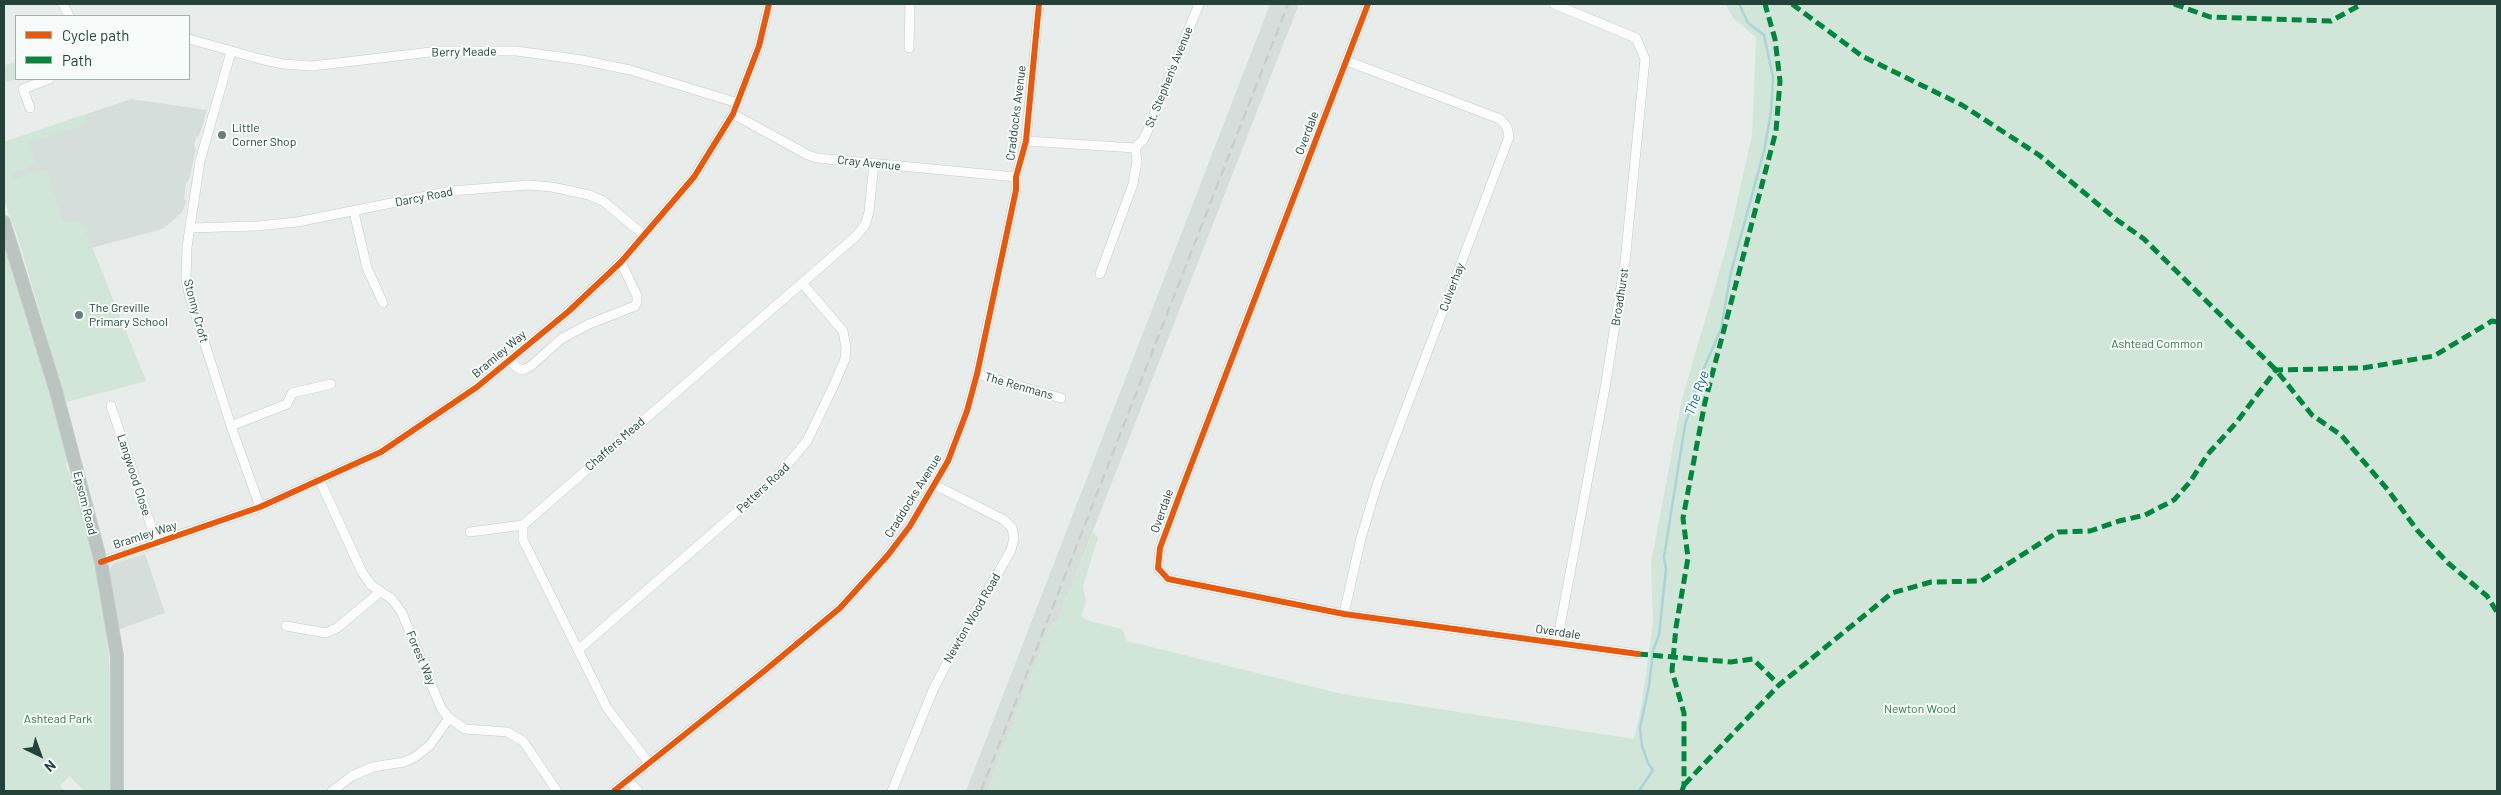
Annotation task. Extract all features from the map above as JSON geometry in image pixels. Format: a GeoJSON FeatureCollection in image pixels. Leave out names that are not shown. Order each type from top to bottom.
{"type":"FeatureCollection","features":[{"type":"Feature","properties":{"kind":"highway","name":"Epsom Road"},"geometry":{"type":"LineString","coordinates":[[4,222],[58,400],[101,562],[117,656],[117,791]]}},
{"type":"Feature","properties":{"kind":"street","name":"Bramley Way"},"geometry":{"type":"LineString","coordinates":[[101,562],[157,544],[260,506],[320,481],[381,452],[477,387],[569,312],[646,236],[694,176],[738,103],[759,46],[770,4]]}},
{"type":"Feature","properties":{"kind":"street"},"geometry":{"type":"LineString","coordinates":[[909,48],[910,4]]}},
{"type":"Feature","properties":{"kind":"street","name":"Craddocks Avenue"},"geometry":{"type":"LineString","coordinates":[[614,791],[840,608],[894,548],[910,526],[934,485],[954,446],[977,374],[1016,190],[1016,177],[1026,141],[1040,4]]}},
{"type":"Feature","properties":{"kind":"street","name":"St. Stephen's Avenue"},"geometry":{"type":"LineString","coordinates":[[1135,148],[1143,140],[1199,4]]}},
{"type":"Feature","properties":{"kind":"street","name":"Overdale"},"geometry":{"type":"LineString","coordinates":[[1368,4],[1183,486],[1157,560],[1158,568],[1168,579],[1344,614],[1638,654]]}},
{"type":"Feature","properties":{"kind":"street","name":"Broadhurst"},"geometry":{"type":"LineString","coordinates":[[1554,4],[1636,38],[1645,59],[1625,262],[1605,388],[1557,642]]}},
{"type":"Feature","properties":{"kind":"street","name":"Berry Meade"},"geometry":{"type":"LineString","coordinates":[[190,39],[231,52],[283,64],[312,66],[439,51],[516,51],[582,60],[630,70],[738,103]]}},
{"type":"Feature","properties":{"kind":"street","name":"Stonny Croft"},"geometry":{"type":"LineString","coordinates":[[231,52],[204,145],[186,264],[189,294],[231,426],[260,506]]}},
{"type":"Feature","properties":{"kind":"street","name":"Culverhay"},"geometry":{"type":"LineString","coordinates":[[1344,614],[1363,531],[1378,482],[1509,137],[1507,127],[1500,119],[1347,61]]}},
{"type":"Feature","properties":{"kind":"street"},"geometry":{"type":"LineString","coordinates":[[30,108],[23,89],[46,80]]}},
{"type":"Feature","properties":{"kind":"street","name":"Cray Avenue"},"geometry":{"type":"LineString","coordinates":[[733,114],[808,155],[1016,177]]}},
{"type":"Feature","properties":{"kind":"street"},"geometry":{"type":"LineString","coordinates":[[1026,141],[1135,148],[1137,161],[1133,184],[1100,274]]}},
{"type":"Feature","properties":{"kind":"street","name":"Chaffers Mead"},"geometry":{"type":"LineString","coordinates":[[523,525],[855,237],[866,225],[874,163]]}},
{"type":"Feature","properties":{"kind":"street","name":"Darcy Road"},"geometry":{"type":"LineString","coordinates":[[190,228],[257,226],[354,212],[451,191],[544,186],[573,191],[603,201],[646,236]]}},
{"type":"Feature","properties":{"kind":"street"},"geometry":{"type":"LineString","coordinates":[[354,212],[367,268],[383,303]]}},
{"type":"Feature","properties":{"kind":"street","name":"Bramley Way"},"geometry":{"type":"LineString","coordinates":[[510,359],[516,367],[523,370],[531,366],[561,340],[589,324],[635,306],[637,296],[621,262]]}},
{"type":"Feature","properties":{"kind":"street","name":"Petters Road"},"geometry":{"type":"LineString","coordinates":[[578,650],[776,478],[807,441],[845,359],[846,348],[843,331],[802,283]]}},
{"type":"Feature","properties":{"kind":"street","name":"The Renmans"},"geometry":{"type":"LineString","coordinates":[[977,374],[1061,398]]}},
{"type":"Feature","properties":{"kind":"street"},"geometry":{"type":"LineString","coordinates":[[231,426],[287,404],[292,393],[331,384]]}},
{"type":"Feature","properties":{"kind":"street","name":"Langwood Close"},"geometry":{"type":"LineString","coordinates":[[111,406],[157,544]]}},
{"type":"Feature","properties":{"kind":"street","name":"Forest Way"},"geometry":{"type":"LineString","coordinates":[[320,481],[362,572],[380,592],[392,600],[402,613],[441,708],[449,718]]}},
{"type":"Feature","properties":{"kind":"street","name":"Newton Wood Road"},"geometry":{"type":"LineString","coordinates":[[892,791],[933,690],[950,656],[1012,550],[1014,538],[1012,528],[1004,520],[934,485]]}},
{"type":"Feature","properties":{"kind":"street"},"geometry":{"type":"LineString","coordinates":[[470,532],[523,525],[523,540],[607,708],[649,763]]}},
{"type":"Feature","properties":{"kind":"street"},"geometry":{"type":"LineString","coordinates":[[286,626],[326,632],[337,628],[380,592]]}},
{"type":"Feature","properties":{"kind":"street"},"geometry":{"type":"LineString","coordinates":[[332,791],[352,776],[373,767],[404,762],[415,757],[430,745],[449,718],[465,729],[507,732],[523,741],[557,791]]}},
{"type":"Feature","properties":{"kind":"street"},"geometry":{"type":"LineString","coordinates":[[628,780],[638,791]]}},
{"type":"Feature","properties":{"kind":"shaded area"},"geometry":{"type":"Polygon","coordinates":[[[1270,4],[1299,4],[1057,623],[1051,624],[987,791],[966,791],[1270,4]]]}},
{"type":"Feature","properties":{"kind":"shaded area","name":"The Greville Primary School"},"geometry":{"type":"Polygon","coordinates":[[[131,99],[207,110],[194,146],[196,149],[189,180],[186,183],[184,199],[187,201],[182,212],[163,229],[91,248],[146,381],[66,402],[18,237],[4,200],[4,142],[131,99]]]}},
{"type":"Feature","properties":{"kind":"shaded area"},"geometry":{"type":"Polygon","coordinates":[[[145,554],[165,613],[117,630],[107,574],[113,564],[145,554]]]}},
{"type":"Feature","properties":{"kind":"green space","name":"Ashtead Common"},"geometry":{"type":"Polygon","coordinates":[[[1725,4],[2497,4],[2497,791],[987,791],[1051,624],[1057,623],[1093,532],[1098,538],[1083,586],[1086,601],[1081,617],[1122,629],[1127,641],[1342,694],[1634,739],[1641,709],[1653,623],[1651,563],[1682,399],[1727,245],[1752,136],[1756,37],[1733,18],[1725,4]]]}},
{"type":"Feature","properties":{"kind":"green space"},"geometry":{"type":"Polygon","coordinates":[[[15,62],[15,80],[8,82],[4,80],[4,65],[15,62]]]}},
{"type":"Feature","properties":{"kind":"green space"},"geometry":{"type":"Polygon","coordinates":[[[86,114],[83,126],[29,142],[35,165],[11,173],[14,179],[46,169],[62,220],[65,223],[78,221],[84,227],[146,381],[66,402],[18,237],[4,200],[4,142],[86,114]]]}},
{"type":"Feature","properties":{"kind":"green space","name":"Ashtead Park"},"geometry":{"type":"Polygon","coordinates":[[[4,243],[64,435],[69,456],[66,465],[78,495],[93,554],[107,633],[111,689],[111,791],[84,791],[69,776],[60,786],[65,791],[4,791],[4,243]]]}},
{"type":"Feature","properties":{"kind":"waterway","name":"The Rye"},"geometry":{"type":"LineString","coordinates":[[1639,791],[1653,770],[1648,763],[1642,746],[1640,728],[1649,686],[1653,651],[1659,635],[1666,569],[1664,557],[1685,425],[1701,375],[1721,329],[1731,272],[1764,151],[1771,112],[1773,77],[1764,35],[1748,23],[1739,4]]}},
{"type":"Feature","properties":{"kind":"railway"},"geometry":{"type":"LineString","coordinates":[[981,791],[1288,4]]}},
{"type":"Feature","properties":{"kind":"marked path"},"geometry":{"type":"LineString","coordinates":[[1682,791],[1684,785],[1684,713],[1672,671],[1676,627],[1688,558],[1683,518],[1705,402],[1776,131],[1780,81],[1775,39],[1765,4]]}},
{"type":"Feature","properties":{"kind":"marked path"},"geometry":{"type":"LineString","coordinates":[[1792,4],[1862,56],[1962,105],[2039,155],[2117,220],[2144,239],[2276,370],[2312,415],[2341,435],[2388,490],[2417,530],[2448,563],[2487,596],[2497,612]]}},
{"type":"Feature","properties":{"kind":"marked path"},"geometry":{"type":"LineString","coordinates":[[2174,4],[2210,17],[2331,21],[2362,4]]}},
{"type":"Feature","properties":{"kind":"marked path"},"geometry":{"type":"LineString","coordinates":[[1684,785],[1779,685],[1892,593],[1931,582],[1981,581],[2058,532],[2090,531],[2119,521],[2145,515],[2174,500],[2190,482],[2208,454],[2236,423],[2276,370],[2363,368],[2434,356],[2492,321],[2497,322]]}},
{"type":"Feature","properties":{"kind":"marked path"},"geometry":{"type":"LineString","coordinates":[[1638,654],[1731,662],[1753,659],[1779,685]]}},
{"type":"Feature","properties":{"kind":"cycle path"},"geometry":{"type":"LineString","coordinates":[[101,562],[260,507],[381,452],[477,387],[569,311],[621,262],[694,177],[733,114],[759,46],[769,4]]}},
{"type":"Feature","properties":{"kind":"cycle path"},"geometry":{"type":"LineString","coordinates":[[614,791],[840,608],[888,555],[910,526],[948,461],[967,411],[977,374],[1016,190],[1016,177],[1026,141],[1039,4]]}},
{"type":"Feature","properties":{"kind":"cycle path"},"geometry":{"type":"LineString","coordinates":[[1368,4],[1183,486],[1160,548],[1158,568],[1168,579],[1344,614],[1638,654]]}},
{"type":"Feature","properties":{"kind":"place","name":"Little Corner Shop"},"geometry":{"type":"Point","coordinates":[222,135]}},
{"type":"Feature","properties":{"kind":"place","name":"The Greville Primary School"},"geometry":{"type":"Point","coordinates":[79,315]}},
{"type":"Feature","properties":{"kind":"park label","name":"Newton Wood"},"geometry":{"type":"Point","coordinates":[1920,709]}}]}
